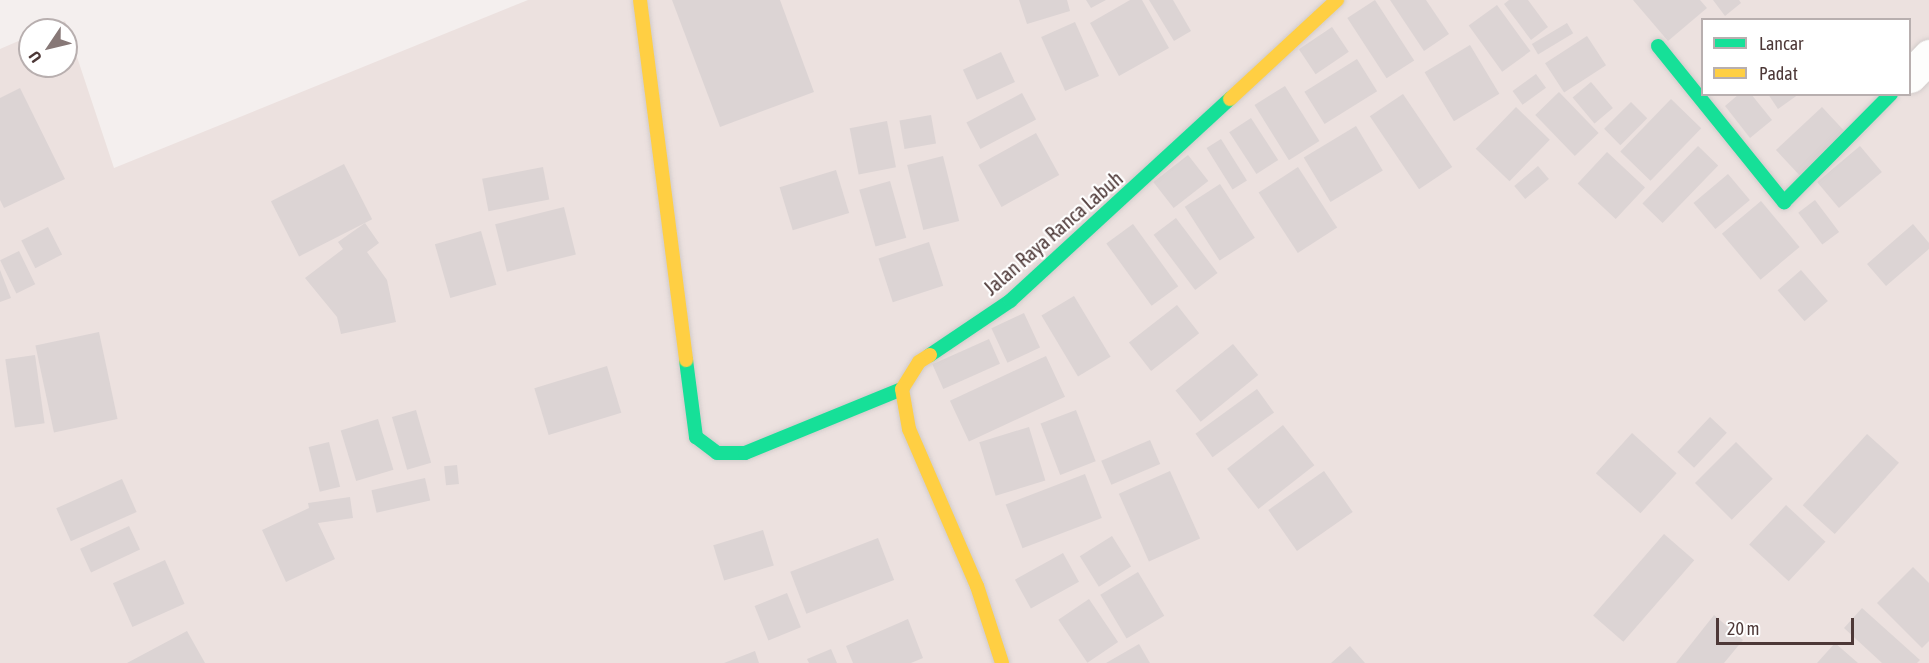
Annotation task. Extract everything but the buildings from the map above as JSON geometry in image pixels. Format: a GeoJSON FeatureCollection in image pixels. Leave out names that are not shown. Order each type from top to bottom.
{"type":"FeatureCollection","features":[{"type":"Feature","properties":{"kind":"street"},"geometry":{"type":"LineString","coordinates":[[640,0],[696,437],[717,453],[745,453],[902,389],[909,429],[977,586],[1002,663]]}},
{"type":"Feature","properties":{"kind":"street","name":"Jalan Raya Ranca Labuh"},"geometry":{"type":"LineString","coordinates":[[902,389],[919,362],[1011,301],[1337,0]]}},
{"type":"Feature","properties":{"kind":"street"},"geometry":{"type":"LineString","coordinates":[[1658,46],[1784,202],[1889,96]]}},
{"type":"Feature","properties":{"kind":"street"},"geometry":{"type":"LineString","coordinates":[[1911,75],[1929,56]]}},
{"type":"Feature","properties":{"kind":"shaded area"},"geometry":{"type":"Polygon","coordinates":[[[528,0],[1929,0],[1929,663],[0,663],[0,49],[18,41],[18,78],[78,78],[78,60],[114,168],[528,0]]]}},
{"type":"Feature","properties":{"kind":"traffic: fast"},"geometry":{"type":"LineString","coordinates":[[1658,46],[1784,202],[1889,96]]}},
{"type":"Feature","properties":{"kind":"traffic: fast"},"geometry":{"type":"LineString","coordinates":[[930,355],[1010,301],[1230,99]]}},
{"type":"Feature","properties":{"kind":"traffic: fast"},"geometry":{"type":"LineString","coordinates":[[686,360],[696,437],[717,453],[745,453],[902,389]]}},
{"type":"Feature","properties":{"kind":"traffic: slow"},"geometry":{"type":"LineString","coordinates":[[640,0],[686,360]]}},
{"type":"Feature","properties":{"kind":"traffic: slow"},"geometry":{"type":"LineString","coordinates":[[1230,99],[1337,0]]}},
{"type":"Feature","properties":{"kind":"traffic: slow"},"geometry":{"type":"LineString","coordinates":[[930,355],[919,362],[902,389],[909,429],[977,586],[1002,663]]}}]}
